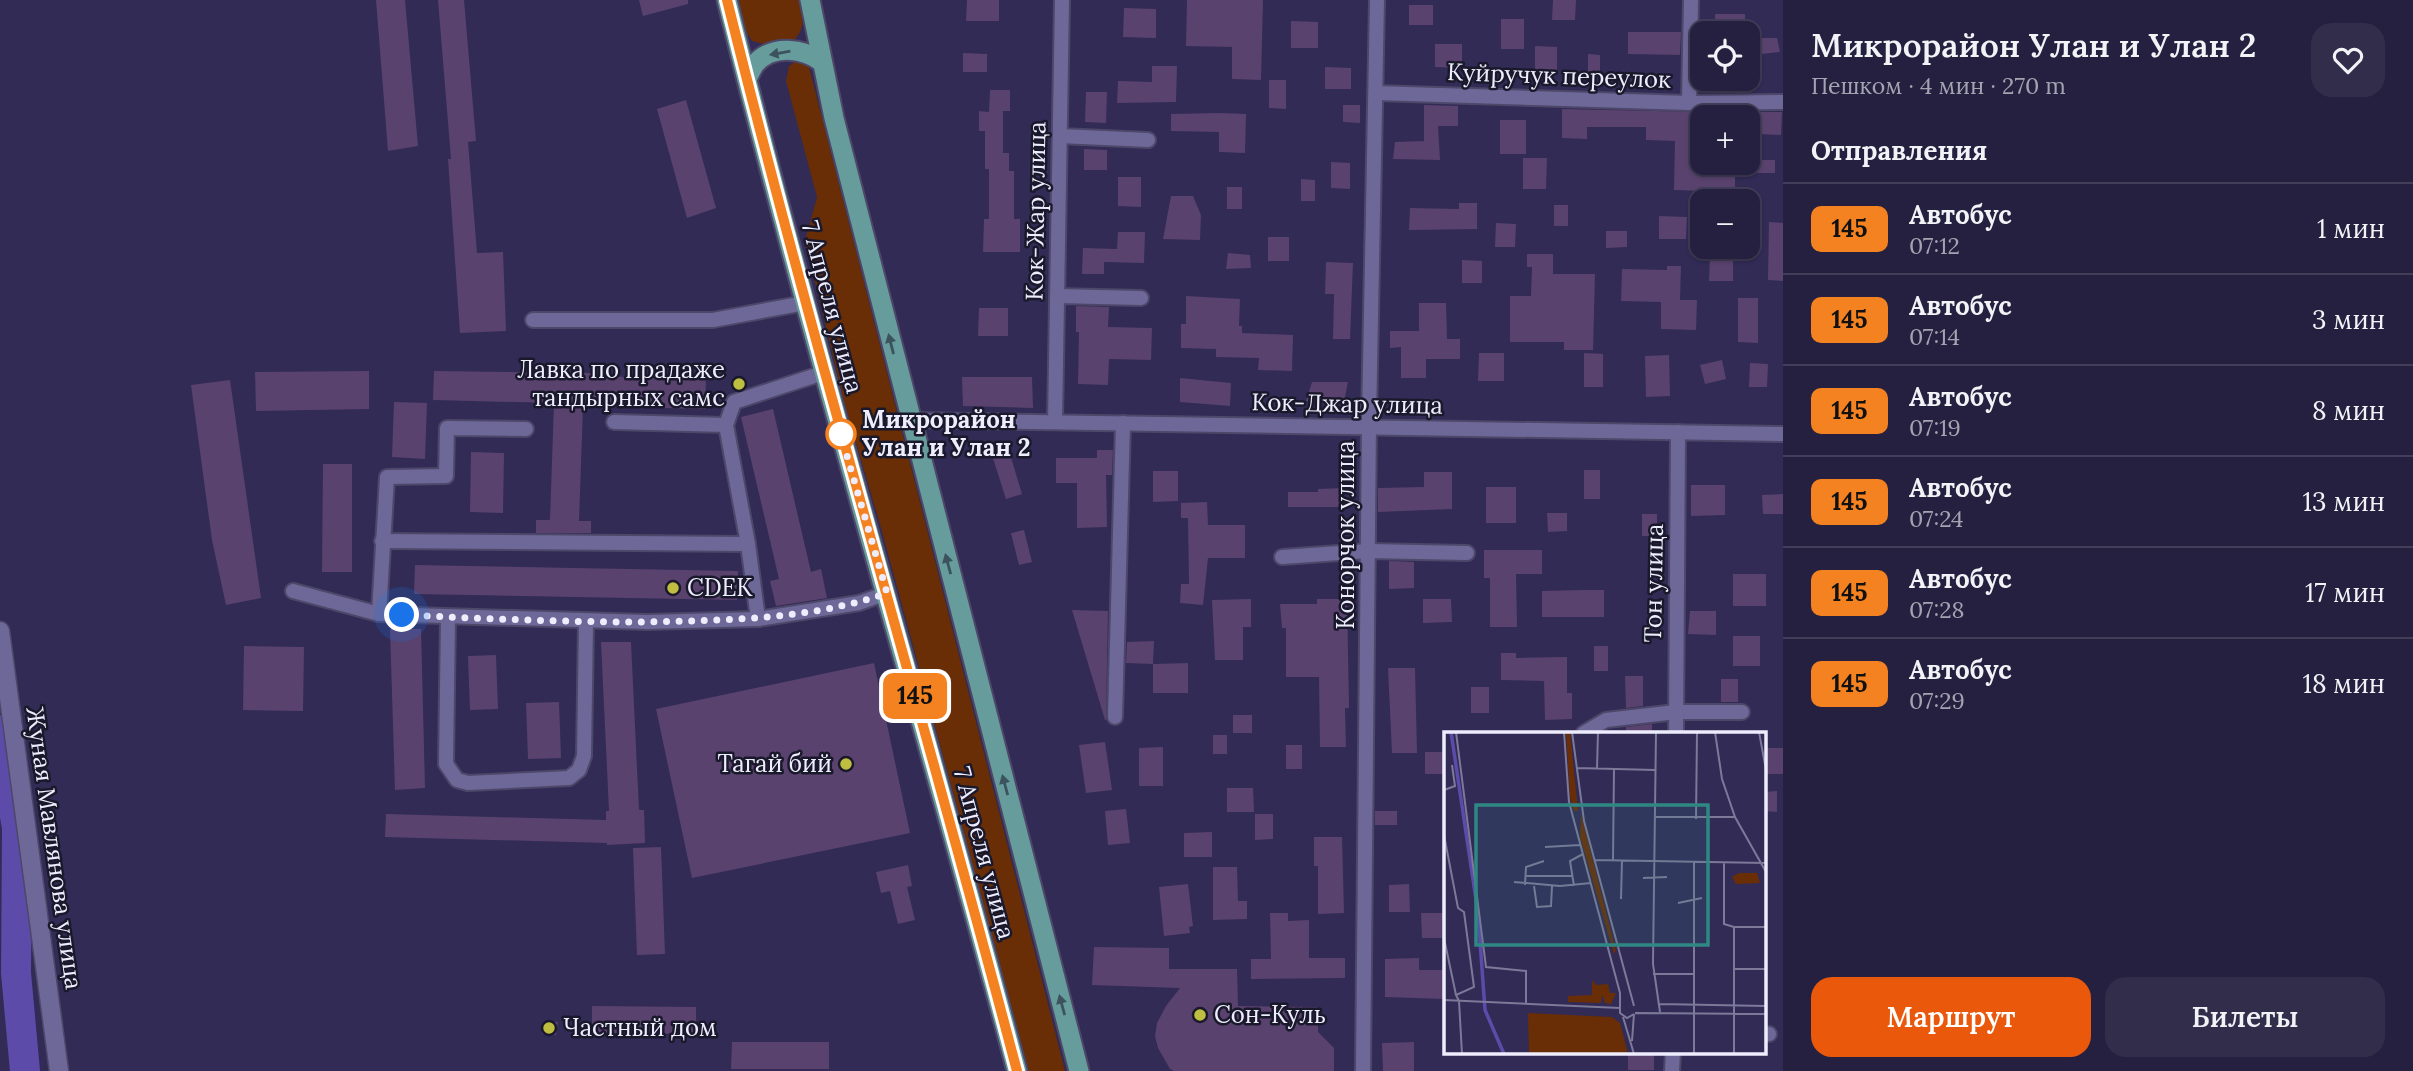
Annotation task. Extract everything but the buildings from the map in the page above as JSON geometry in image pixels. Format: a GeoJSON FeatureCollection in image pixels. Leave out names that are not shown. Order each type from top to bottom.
{"type":"FeatureCollection","features":[{"type":"Feature","properties":{"kind":"main road","name":"7 Апреля улица"},"geometry":{"type":"LineString","coordinates":[[727,0],[823,373],[887,593],[1017,1071]]}},
{"type":"Feature","properties":{"kind":"main road","name":"7 Апреля улица"},"geometry":{"type":"LineString","coordinates":[[810,0],[822,62],[910,420],[1079,1071]]}},
{"type":"Feature","properties":{"kind":"main road"},"geometry":{"type":"LineString","coordinates":[[747,79],[755,64],[766,55],[781,51],[810,53],[822,62]]}},
{"type":"Feature","properties":{"kind":"street","name":"Кок-Жар улица"},"geometry":{"type":"LineString","coordinates":[[1055,422],[1062,0]]}},
{"type":"Feature","properties":{"kind":"street","name":"Конорчок улица"},"geometry":{"type":"LineString","coordinates":[[1363,1071],[1369,427],[1377,0]]}},
{"type":"Feature","properties":{"kind":"street"},"geometry":{"type":"LineString","coordinates":[[1689,103],[1691,0]]}},
{"type":"Feature","properties":{"kind":"street","name":"Куйручук переулок"},"geometry":{"type":"LineString","coordinates":[[1376,93],[1689,103],[1783,102]]}},
{"type":"Feature","properties":{"kind":"street"},"geometry":{"type":"LineString","coordinates":[[1060,136],[1148,140]]}},
{"type":"Feature","properties":{"kind":"street"},"geometry":{"type":"LineString","coordinates":[[1057,296],[1141,298]]}},
{"type":"Feature","properties":{"kind":"street"},"geometry":{"type":"LineString","coordinates":[[533,320],[713,320],[805,303]]}},
{"type":"Feature","properties":{"kind":"street"},"geometry":{"type":"LineString","coordinates":[[758,619],[748,544],[726,425],[734,402],[823,373]]}},
{"type":"Feature","properties":{"kind":"street","name":"Кок-Джар улица"},"geometry":{"type":"LineString","coordinates":[[910,420],[1783,434]]}},
{"type":"Feature","properties":{"kind":"street"},"geometry":{"type":"LineString","coordinates":[[614,422],[726,425]]}},
{"type":"Feature","properties":{"kind":"street"},"geometry":{"type":"LineString","coordinates":[[1115,718],[1123,424]]}},
{"type":"Feature","properties":{"kind":"street"},"geometry":{"type":"LineString","coordinates":[[379,614],[387,477],[446,476],[447,428],[526,429]]}},
{"type":"Feature","properties":{"kind":"street","name":"Тон улица"},"geometry":{"type":"LineString","coordinates":[[1676,732],[1678,432]]}},
{"type":"Feature","properties":{"kind":"street"},"geometry":{"type":"LineString","coordinates":[[382,541],[748,544]]}},
{"type":"Feature","properties":{"kind":"street"},"geometry":{"type":"LineString","coordinates":[[1282,557],[1368,551],[1467,553]]}},
{"type":"Feature","properties":{"kind":"street"},"geometry":{"type":"LineString","coordinates":[[293,591],[379,614],[586,622],[758,619],[859,603],[887,593]]}},
{"type":"Feature","properties":{"kind":"street"},"geometry":{"type":"LineString","coordinates":[[448,617],[446,764],[457,780],[468,783],[569,778],[579,771],[584,756],[586,622]]}},
{"type":"Feature","properties":{"kind":"street","name":"Жуная Мавлянова улица"},"geometry":{"type":"LineString","coordinates":[[0,631],[59,1071]]}},
{"type":"Feature","properties":{"kind":"street"},"geometry":{"type":"LineString","coordinates":[[1586,732],[1606,720],[1676,712],[1742,712]]}},
{"type":"Feature","properties":{"kind":"shaded area"},"geometry":{"type":"Polygon","coordinates":[[[739,0],[799,0],[802,25],[799,34],[789,45],[768,45],[752,41],[745,30],[739,0]]]}},
{"type":"Feature","properties":{"kind":"shaded area"},"geometry":{"type":"Polygon","coordinates":[[[798,60],[809,67],[1065,1071],[1029,1071],[845,405],[805,241],[817,197],[786,81],[789,66],[798,60]]]}},
{"type":"Feature","properties":{"kind":"waterway"},"geometry":{"type":"LineString","coordinates":[[0,730],[17,828],[16,973],[25,1071]]}},
{"type":"Feature","properties":{"kind":"bus line","name":"145"},"geometry":{"type":"LineString","coordinates":[[727,0],[823,373],[894,619],[1017,1071]]}},
{"type":"Feature","properties":{"kind":"place","name":"Лавка по прадаже тандырных самс"},"geometry":{"type":"Point","coordinates":[739,384]}},
{"type":"Feature","properties":{"kind":"place","name":"Микрорайон Улан и Улан 2"},"geometry":{"type":"Point","coordinates":[841,434]}},
{"type":"Feature","properties":{"kind":"place","name":"CDEK"},"geometry":{"type":"Point","coordinates":[673,588]}},
{"type":"Feature","properties":{"kind":"place","name":"Тагай бий"},"geometry":{"type":"Point","coordinates":[846,764]}},
{"type":"Feature","properties":{"kind":"place","name":"Сон-Куль"},"geometry":{"type":"Point","coordinates":[1200,1015]}},
{"type":"Feature","properties":{"kind":"place","name":"Частный дом"},"geometry":{"type":"Point","coordinates":[549,1028]}},
{"type":"Feature","properties":{"kind":"route"},"geometry":{"type":"LineString","coordinates":[[402,615],[627,622],[758,619],[859,603],[887,593],[840,432],[841,434]]}}]}
